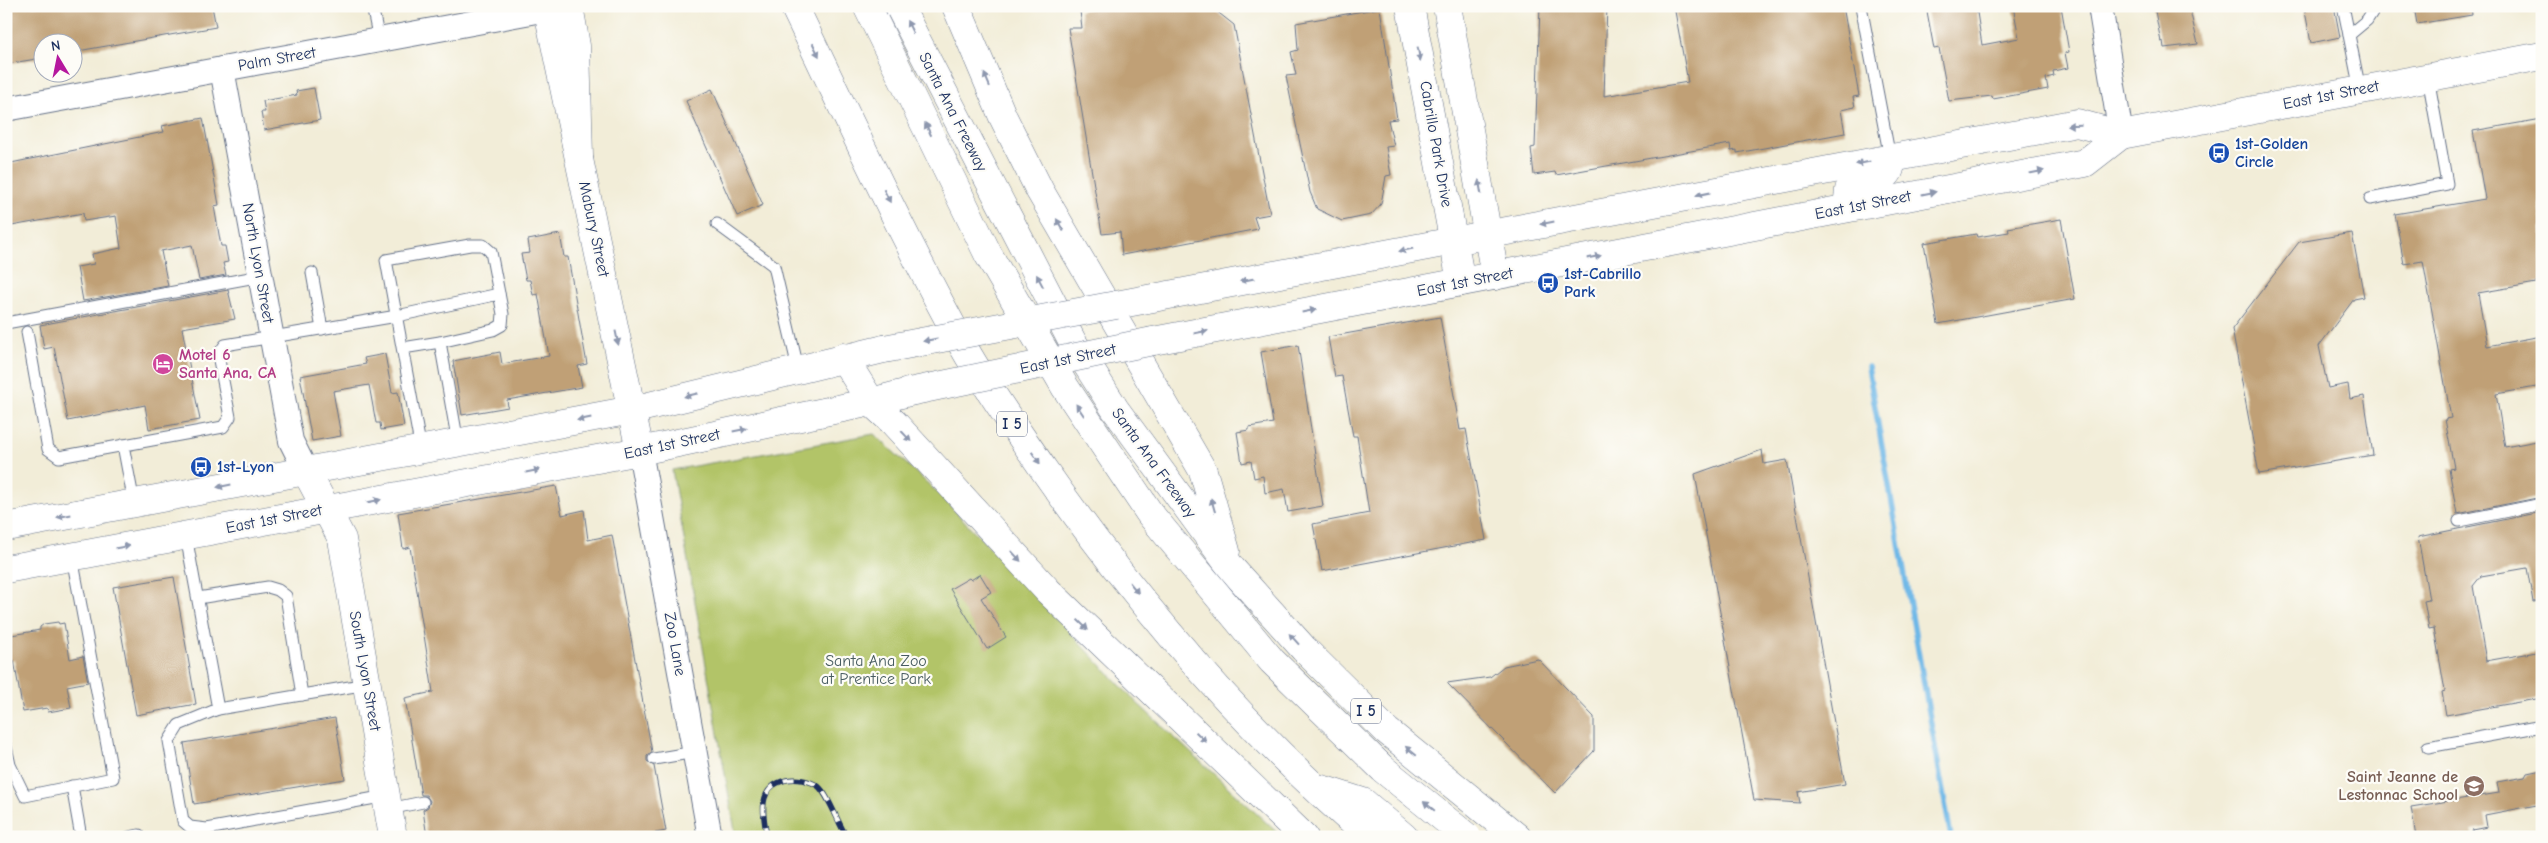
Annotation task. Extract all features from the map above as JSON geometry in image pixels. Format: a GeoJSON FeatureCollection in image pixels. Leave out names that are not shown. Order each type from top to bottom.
{"type":"FeatureCollection","features":[{"type":"Feature","properties":{"kind":"main road","name":"I 5"},"geometry":{"type":"LineString","coordinates":[[794,6],[933,288],[992,394],[1084,527],[1148,607],[1220,690],[1314,786],[1370,837]]}},
{"type":"Feature","properties":{"kind":"main road"},"geometry":{"type":"LineString","coordinates":[[846,6],[971,257],[1048,397],[1138,523],[1259,672],[1373,783],[1437,837]]}},
{"type":"Feature","properties":{"kind":"main road"},"geometry":{"type":"LineString","coordinates":[[867,6],[988,254],[1065,388],[1150,514],[1272,661],[1383,769],[1467,837]]}},
{"type":"Feature","properties":{"kind":"main road","name":"Santa Ana Freeway"},"geometry":{"type":"LineString","coordinates":[[899,6],[1072,342],[1115,409],[1232,569],[1304,649],[1387,731],[1517,837]]}},
{"type":"Feature","properties":{"kind":"main road"},"geometry":{"type":"LineString","coordinates":[[956,6],[1003,117],[1040,191],[1203,471],[1232,569]]}},
{"type":"Feature","properties":{"kind":"main road","name":"Cabrillo Park Drive"},"geometry":{"type":"LineString","coordinates":[[1410,6],[1461,282]]}},
{"type":"Feature","properties":{"kind":"main road"},"geometry":{"type":"LineString","coordinates":[[1447,6],[1495,276]]}},
{"type":"Feature","properties":{"kind":"main road","name":"Mabury Street"},"geometry":{"type":"LineString","coordinates":[[554,7],[576,46],[579,157],[640,451]]}},
{"type":"Feature","properties":{"kind":"main road","name":"East 1st Street"},"geometry":{"type":"LineString","coordinates":[[6,527],[632,410],[884,348],[2076,123],[2121,135],[2542,56]]}},
{"type":"Feature","properties":{"kind":"main road","name":"East 1st Street"},"geometry":{"type":"LineString","coordinates":[[6,569],[640,451],[1153,341],[2085,163],[2121,135]]}},
{"type":"Feature","properties":{"kind":"main road"},"geometry":{"type":"LineString","coordinates":[[1847,208],[1849,190],[1855,186],[1882,179],[1889,173],[1892,166],[1890,158]]}},
{"type":"Feature","properties":{"kind":"main road"},"geometry":{"type":"LineString","coordinates":[[843,357],[872,402],[893,422],[1048,591],[1304,837]]}},
{"type":"Feature","properties":{"kind":"main road","name":"North Lyon Street"},"geometry":{"type":"LineString","coordinates":[[306,471],[326,510]]}},
{"type":"Feature","properties":{"kind":"main road","name":"South Lyon Street"},"geometry":{"type":"LineString","coordinates":[[326,510],[342,539],[394,837]]}},
{"type":"Feature","properties":{"kind":"main road"},"geometry":{"type":"LineString","coordinates":[[1314,786],[1363,802],[1404,837]]}},
{"type":"Feature","properties":{"kind":"street"},"geometry":{"type":"LineString","coordinates":[[2100,6],[2121,135]]}},
{"type":"Feature","properties":{"kind":"street","name":"Palm Street"},"geometry":{"type":"LineString","coordinates":[[6,109],[554,7]]}},
{"type":"Feature","properties":{"kind":"street","name":"North Lyon Street"},"geometry":{"type":"LineString","coordinates":[[222,69],[291,441],[306,471]]}},
{"type":"Feature","properties":{"kind":"street","name":"Zoo Lane"},"geometry":{"type":"LineString","coordinates":[[640,451],[710,837]]}},
{"type":"Feature","properties":{"kind":"lane"},"geometry":{"type":"LineString","coordinates":[[372,6],[379,40]]}},
{"type":"Feature","properties":{"kind":"lane"},"geometry":{"type":"LineString","coordinates":[[1862,6],[1890,158]]}},
{"type":"Feature","properties":{"kind":"lane"},"geometry":{"type":"LineString","coordinates":[[2344,6],[2360,90]]}},
{"type":"Feature","properties":{"kind":"lane"},"geometry":{"type":"LineString","coordinates":[[2349,35],[2367,20],[2376,6]]}},
{"type":"Feature","properties":{"kind":"lane"},"geometry":{"type":"LineString","coordinates":[[2370,199],[2447,184],[2428,77]]}},
{"type":"Feature","properties":{"kind":"lane"},"geometry":{"type":"LineString","coordinates":[[717,224],[774,266],[798,368]]}},
{"type":"Feature","properties":{"kind":"lane"},"geometry":{"type":"LineString","coordinates":[[403,348],[493,330],[502,325],[503,314],[491,252],[483,245],[470,245],[386,260],[420,450]]}},
{"type":"Feature","properties":{"kind":"lane"},"geometry":{"type":"LineString","coordinates":[[312,273],[322,329]]}},
{"type":"Feature","properties":{"kind":"lane"},"geometry":{"type":"LineString","coordinates":[[6,322],[261,276]]}},
{"type":"Feature","properties":{"kind":"lane"},"geometry":{"type":"LineString","coordinates":[[26,332],[48,448],[59,457],[223,426],[230,417],[218,354],[225,345],[397,316],[499,294]]}},
{"type":"Feature","properties":{"kind":"lane"},"geometry":{"type":"LineString","coordinates":[[440,342],[458,442]]}},
{"type":"Feature","properties":{"kind":"lane"},"geometry":{"type":"LineString","coordinates":[[123,445],[134,503]]}},
{"type":"Feature","properties":{"kind":"lane"},"geometry":{"type":"LineString","coordinates":[[2459,521],[2542,504]]}},
{"type":"Feature","properties":{"kind":"lane"},"geometry":{"type":"LineString","coordinates":[[186,536],[218,710]]}},
{"type":"Feature","properties":{"kind":"lane"},"geometry":{"type":"LineString","coordinates":[[6,748],[10,765],[25,796],[113,778],[72,557]]}},
{"type":"Feature","properties":{"kind":"lane"},"geometry":{"type":"LineString","coordinates":[[198,598],[268,587],[278,590],[286,596],[302,695]]}},
{"type":"Feature","properties":{"kind":"lane"},"geometry":{"type":"LineString","coordinates":[[367,684],[218,710],[179,725],[169,741],[183,820],[190,827],[207,829],[388,802],[424,802]]}},
{"type":"Feature","properties":{"kind":"lane"},"geometry":{"type":"LineString","coordinates":[[2428,747],[2542,726]]}},
{"type":"Feature","properties":{"kind":"lane"},"geometry":{"type":"LineString","coordinates":[[654,759],[695,752]]}},
{"type":"Feature","properties":{"kind":"lane"},"geometry":{"type":"LineString","coordinates":[[72,786],[81,837]]}},
{"type":"Feature","properties":{"kind":"green space","name":"Santa Ana Zoo at Prentice Park"},"geometry":{"type":"Polygon","coordinates":[[[874,434],[937,492],[1136,702],[1282,837],[736,837],[672,470],[874,434]]]}},
{"type":"Feature","properties":{"kind":"building"},"geometry":{"type":"Polygon","coordinates":[[[6,6],[212,6],[216,27],[82,50],[82,32],[32,32],[32,60],[6,64],[6,6]]]}},
{"type":"Feature","properties":{"kind":"building"},"geometry":{"type":"Polygon","coordinates":[[[1103,6],[1210,6],[1234,25],[1270,214],[1254,217],[1258,229],[1122,255],[1120,232],[1102,234],[1068,28],[1082,28],[1080,11],[1103,6]]]}},
{"type":"Feature","properties":{"kind":"building"},"geometry":{"type":"Polygon","coordinates":[[[1540,6],[1607,6],[1604,96],[1688,82],[1674,6],[1843,6],[1859,96],[1853,97],[1855,107],[1841,110],[1845,133],[1737,153],[1737,150],[1731,151],[1730,144],[1556,175],[1555,172],[1534,175],[1531,148],[1535,147],[1540,6]]]}},
{"type":"Feature","properties":{"kind":"building"},"geometry":{"type":"Polygon","coordinates":[[[1926,6],[1976,6],[1982,45],[2019,38],[2013,6],[2061,6],[2069,52],[2065,53],[2068,68],[2053,71],[2054,76],[2046,78],[2048,89],[1993,99],[1992,96],[1949,101],[1939,48],[1934,49],[1926,6]]]}},
{"type":"Feature","properties":{"kind":"building"},"geometry":{"type":"Polygon","coordinates":[[[2154,6],[2189,6],[2198,44],[2164,48],[2163,41],[2161,42],[2154,6]]]}},
{"type":"Feature","properties":{"kind":"building"},"geometry":{"type":"Polygon","coordinates":[[[2304,6],[2334,6],[2340,37],[2311,43],[2304,6]]]}},
{"type":"Feature","properties":{"kind":"building"},"geometry":{"type":"Polygon","coordinates":[[[2414,6],[2471,6],[2472,15],[2417,24],[2414,6]]]}},
{"type":"Feature","properties":{"kind":"building"},"geometry":{"type":"Polygon","coordinates":[[[1380,8],[1397,119],[1388,120],[1394,146],[1386,147],[1391,175],[1386,176],[1381,204],[1371,215],[1342,221],[1317,209],[1310,192],[1286,76],[1296,75],[1291,52],[1298,50],[1296,23],[1380,8]]]}},
{"type":"Feature","properties":{"kind":"building"},"geometry":{"type":"Polygon","coordinates":[[[314,88],[320,120],[264,130],[261,112],[265,112],[263,101],[297,95],[296,91],[314,88]]]}},
{"type":"Feature","properties":{"kind":"building"},"geometry":{"type":"Polygon","coordinates":[[[712,89],[763,205],[737,216],[686,101],[712,89]]]}},
{"type":"Feature","properties":{"kind":"building"},"geometry":{"type":"Polygon","coordinates":[[[203,118],[219,205],[214,206],[221,246],[225,246],[228,262],[223,263],[226,275],[199,280],[192,245],[161,251],[168,286],[83,301],[77,267],[94,264],[92,254],[121,248],[116,216],[84,221],[83,213],[6,227],[6,164],[164,132],[162,126],[203,118]]]}},
{"type":"Feature","properties":{"kind":"building"},"geometry":{"type":"Polygon","coordinates":[[[2542,119],[2542,204],[2539,204],[2542,220],[2542,282],[2478,293],[2487,346],[2542,336],[2542,386],[2496,394],[2505,447],[2542,440],[2542,497],[2457,514],[2449,469],[2454,468],[2445,419],[2451,418],[2423,261],[2404,264],[2395,214],[2485,199],[2473,131],[2542,119]]]}},
{"type":"Feature","properties":{"kind":"building"},"geometry":{"type":"Polygon","coordinates":[[[2061,219],[2075,299],[1938,324],[1924,243],[1976,234],[1977,237],[2009,232],[2008,228],[2061,219]]]}},
{"type":"Feature","properties":{"kind":"building"},"geometry":{"type":"Polygon","coordinates":[[[2352,233],[2364,297],[2354,299],[2319,346],[2328,388],[2348,384],[2350,399],[2364,396],[2373,455],[2259,474],[2232,329],[2299,242],[2352,233]]]}},
{"type":"Feature","properties":{"kind":"building"},"geometry":{"type":"Polygon","coordinates":[[[560,234],[564,257],[568,257],[587,364],[578,366],[582,387],[507,400],[508,407],[462,415],[453,361],[500,352],[502,364],[549,356],[538,294],[533,295],[530,280],[526,280],[521,254],[530,253],[528,240],[560,234]]]}},
{"type":"Feature","properties":{"kind":"building","name":"Motel 6 Santa Ana, CA"},"geometry":{"type":"Polygon","coordinates":[[[228,290],[235,319],[182,328],[200,420],[149,429],[145,405],[68,421],[54,347],[44,349],[40,325],[228,290]]]}},
{"type":"Feature","properties":{"kind":"building"},"geometry":{"type":"Polygon","coordinates":[[[1440,317],[1460,430],[1466,429],[1486,540],[1322,571],[1313,524],[1369,513],[1357,436],[1353,436],[1342,376],[1335,377],[1328,337],[1440,317]]]}},
{"type":"Feature","properties":{"kind":"building"},"geometry":{"type":"Polygon","coordinates":[[[1298,345],[1323,506],[1288,512],[1284,489],[1265,493],[1263,476],[1254,478],[1251,461],[1242,463],[1237,432],[1249,430],[1249,427],[1273,423],[1261,352],[1298,345]]]}},
{"type":"Feature","properties":{"kind":"building"},"geometry":{"type":"Polygon","coordinates":[[[385,354],[392,393],[398,392],[404,426],[381,430],[380,423],[376,423],[369,385],[333,391],[341,436],[312,441],[300,376],[366,364],[364,358],[385,354]]]}},
{"type":"Feature","properties":{"kind":"building"},"geometry":{"type":"Polygon","coordinates":[[[1762,450],[1764,464],[1787,460],[1845,784],[1798,792],[1800,803],[1754,800],[1695,474],[1762,450]]]}},
{"type":"Feature","properties":{"kind":"building"},"geometry":{"type":"Polygon","coordinates":[[[556,486],[562,515],[584,510],[588,540],[612,535],[652,752],[647,756],[647,761],[654,766],[666,831],[634,837],[427,837],[423,810],[428,807],[430,801],[426,795],[421,795],[405,698],[433,692],[410,547],[403,549],[398,513],[556,486]]]}},
{"type":"Feature","properties":{"kind":"building"},"geometry":{"type":"Polygon","coordinates":[[[2542,512],[2542,601],[2533,602],[2527,568],[2481,576],[2473,586],[2486,661],[2542,651],[2542,698],[2446,715],[2442,692],[2445,691],[2434,628],[2429,629],[2424,601],[2429,600],[2418,537],[2542,512]]]}},
{"type":"Feature","properties":{"kind":"building"},"geometry":{"type":"Polygon","coordinates":[[[980,574],[991,592],[981,598],[1006,637],[987,649],[950,589],[980,574]]]}},
{"type":"Feature","properties":{"kind":"building"},"geometry":{"type":"Polygon","coordinates":[[[174,577],[196,704],[136,715],[113,587],[174,577]]]}},
{"type":"Feature","properties":{"kind":"building"},"geometry":{"type":"Polygon","coordinates":[[[58,622],[59,624],[64,623],[70,659],[83,656],[88,682],[67,686],[71,708],[48,712],[47,708],[23,712],[14,660],[6,661],[6,636],[40,630],[40,627],[44,624],[58,622]]]}},
{"type":"Feature","properties":{"kind":"building"},"geometry":{"type":"Polygon","coordinates":[[[1538,659],[1594,717],[1594,751],[1555,793],[1447,683],[1490,677],[1504,666],[1538,659]]]}},
{"type":"Feature","properties":{"kind":"building"},"geometry":{"type":"Polygon","coordinates":[[[335,718],[345,779],[194,804],[184,743],[335,718]]]}},
{"type":"Feature","properties":{"kind":"building"},"geometry":{"type":"Polygon","coordinates":[[[2542,770],[2542,804],[2485,815],[2487,827],[2472,830],[2474,837],[2416,837],[2411,807],[2499,793],[2497,782],[2525,777],[2527,773],[2542,770]]]}},
{"type":"Feature","properties":{"kind":"waterway"},"geometry":{"type":"LineString","coordinates":[[1868,367],[1951,837]]}},
{"type":"Feature","properties":{"kind":"railway"},"geometry":{"type":"LineString","coordinates":[[767,837],[763,810],[767,794],[778,783],[794,779],[811,782],[822,790],[847,837]]}},
{"type":"Feature","properties":{"kind":"place","name":"1st-Golden Circle"},"geometry":{"type":"Point","coordinates":[2219,153]}},
{"type":"Feature","properties":{"kind":"place","name":"1st-Cabrillo Park"},"geometry":{"type":"Point","coordinates":[1548,283]}},
{"type":"Feature","properties":{"kind":"place","name":"Motel 6 Santa Ana, CA"},"geometry":{"type":"Point","coordinates":[163,364]}},
{"type":"Feature","properties":{"kind":"place","name":"1st-Lyon"},"geometry":{"type":"Point","coordinates":[201,467]}},
{"type":"Feature","properties":{"kind":"place","name":"Saint Jeanne de Lestonnac School"},"geometry":{"type":"Point","coordinates":[2474,786]}}]}
